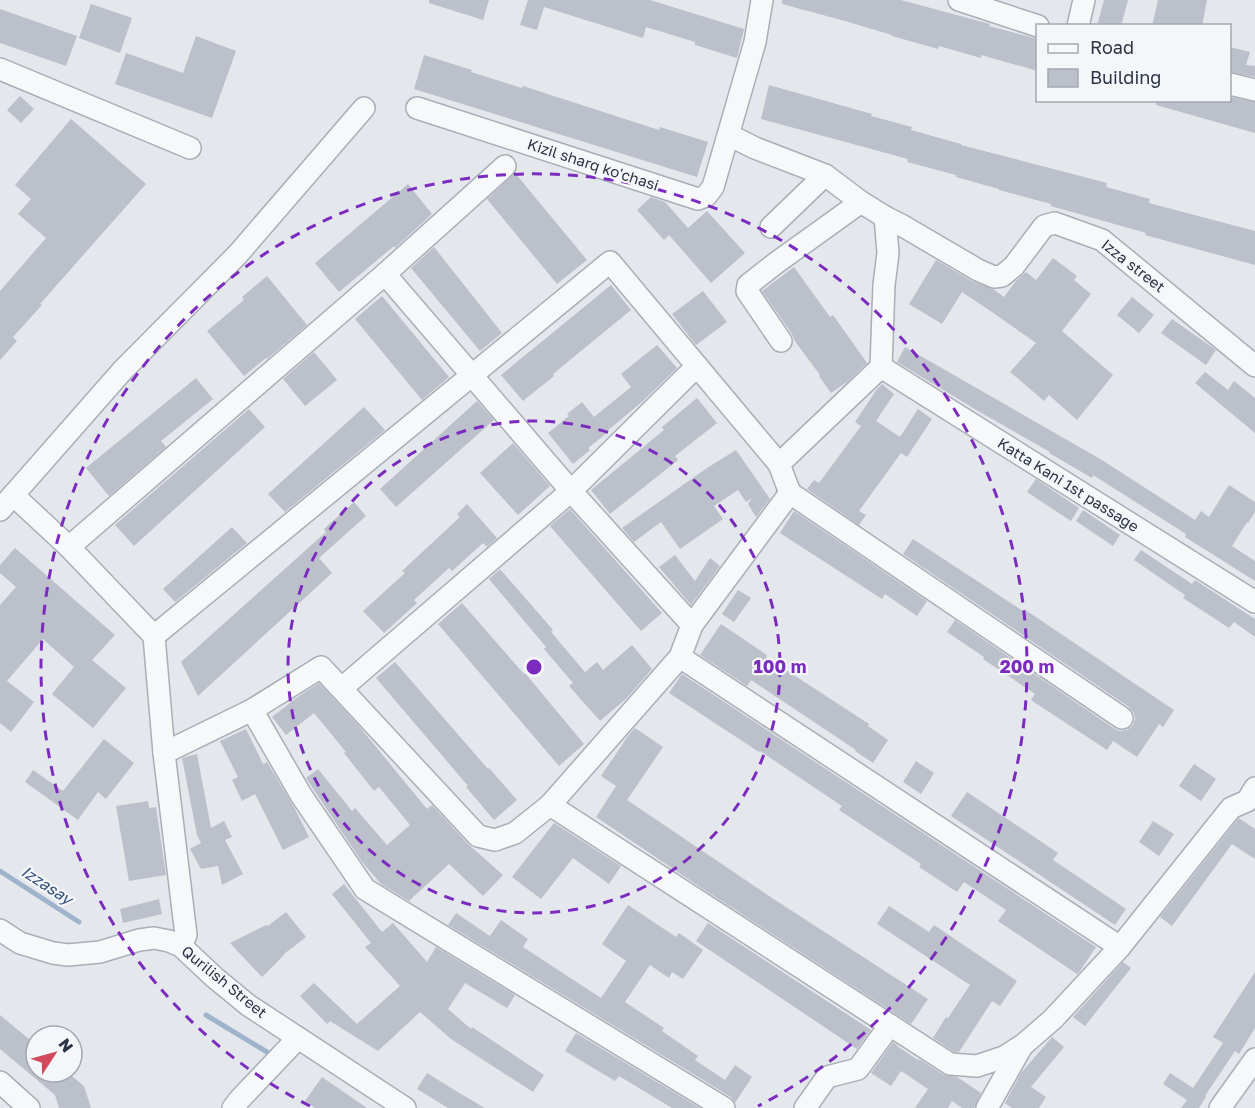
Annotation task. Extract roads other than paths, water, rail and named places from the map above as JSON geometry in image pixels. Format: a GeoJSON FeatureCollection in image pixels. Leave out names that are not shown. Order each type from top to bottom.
{"type":"FeatureCollection","features":[{"type":"Feature","properties":{"kind":"street","name":"Kizil sharq ko'chasi"},"geometry":{"type":"LineString","coordinates":[[417,108],[698,199],[706,196],[713,187],[755,42],[762,0]]}},
{"type":"Feature","properties":{"kind":"street"},"geometry":{"type":"LineString","coordinates":[[959,0],[1036,25]]}},
{"type":"Feature","properties":{"kind":"street"},"geometry":{"type":"LineString","coordinates":[[1078,24],[1084,0]]}},
{"type":"Feature","properties":{"kind":"street"},"geometry":{"type":"LineString","coordinates":[[2,72],[190,148]]}},
{"type":"Feature","properties":{"kind":"street"},"geometry":{"type":"LineString","coordinates":[[1231,84],[1255,90]]}},
{"type":"Feature","properties":{"kind":"street"},"geometry":{"type":"LineString","coordinates":[[181,946],[186,935],[164,753],[154,636],[69,547],[6,502],[123,370],[238,254],[364,108]]}},
{"type":"Feature","properties":{"kind":"street"},"geometry":{"type":"LineString","coordinates":[[729,135],[755,148],[825,175],[885,217],[888,253],[884,285],[881,367],[779,464]]}},
{"type":"Feature","properties":{"kind":"street"},"geometry":{"type":"LineString","coordinates":[[69,547],[385,274],[505,166]]}},
{"type":"Feature","properties":{"kind":"street"},"geometry":{"type":"LineString","coordinates":[[771,227],[825,175]]}},
{"type":"Feature","properties":{"kind":"street"},"geometry":{"type":"LineString","coordinates":[[781,341],[747,291],[748,285],[861,202]]}},
{"type":"Feature","properties":{"kind":"street","name":"Izza street"},"geometry":{"type":"LineString","coordinates":[[885,217],[994,277],[1002,276],[1014,266],[1044,226],[1055,223],[1102,240],[1255,366]]}},
{"type":"Feature","properties":{"kind":"street"},"geometry":{"type":"LineString","coordinates":[[154,636],[610,262],[779,464],[790,493],[1122,718]]}},
{"type":"Feature","properties":{"kind":"street"},"geometry":{"type":"LineString","coordinates":[[385,274],[570,491],[692,625]]}},
{"type":"Feature","properties":{"kind":"street"},"geometry":{"type":"LineString","coordinates":[[342,688],[570,491],[697,366]]}},
{"type":"Feature","properties":{"kind":"street","name":"Katta Kani 1st passage"},"geometry":{"type":"LineString","coordinates":[[881,367],[1255,602]]}},
{"type":"Feature","properties":{"kind":"street"},"geometry":{"type":"LineString","coordinates":[[164,753],[252,710],[321,667],[478,836],[495,840],[515,833],[550,805],[680,657],[692,625],[790,493]]}},
{"type":"Feature","properties":{"kind":"street"},"geometry":{"type":"LineString","coordinates":[[680,657],[1120,947]]}},
{"type":"Feature","properties":{"kind":"street"},"geometry":{"type":"LineString","coordinates":[[252,710],[301,795],[365,889],[724,1108]]}},
{"type":"Feature","properties":{"kind":"street"},"geometry":{"type":"LineString","coordinates":[[550,805],[950,1064],[976,1066],[1004,1057],[1023,1045],[1053,1019],[1120,947],[1231,808],[1247,801],[1255,788]]}},
{"type":"Feature","properties":{"kind":"street","name":"Qurilish Street"},"geometry":{"type":"LineString","coordinates":[[0,930],[20,943],[68,955],[100,952],[139,940],[154,938],[169,940],[181,946],[239,998],[405,1108]]}},
{"type":"Feature","properties":{"kind":"street"},"geometry":{"type":"LineString","coordinates":[[806,1108],[827,1077],[858,1069],[890,1025]]}},
{"type":"Feature","properties":{"kind":"street"},"geometry":{"type":"LineString","coordinates":[[233,1108],[298,1038]]}},
{"type":"Feature","properties":{"kind":"street"},"geometry":{"type":"LineString","coordinates":[[987,1108],[1023,1045]]}},
{"type":"Feature","properties":{"kind":"street"},"geometry":{"type":"LineString","coordinates":[[1221,1108],[1255,1059]]}},
{"type":"Feature","properties":{"kind":"street"},"geometry":{"type":"LineString","coordinates":[[0,1082],[30,1108]]}},
{"type":"Feature","properties":{"kind":"waterway","name":"Izzasay"},"geometry":{"type":"LineString","coordinates":[[0,871],[79,922]]}},
{"type":"Feature","properties":{"kind":"waterway","name":"Izzasay"},"geometry":{"type":"LineString","coordinates":[[206,1015],[267,1052]]}}]}
